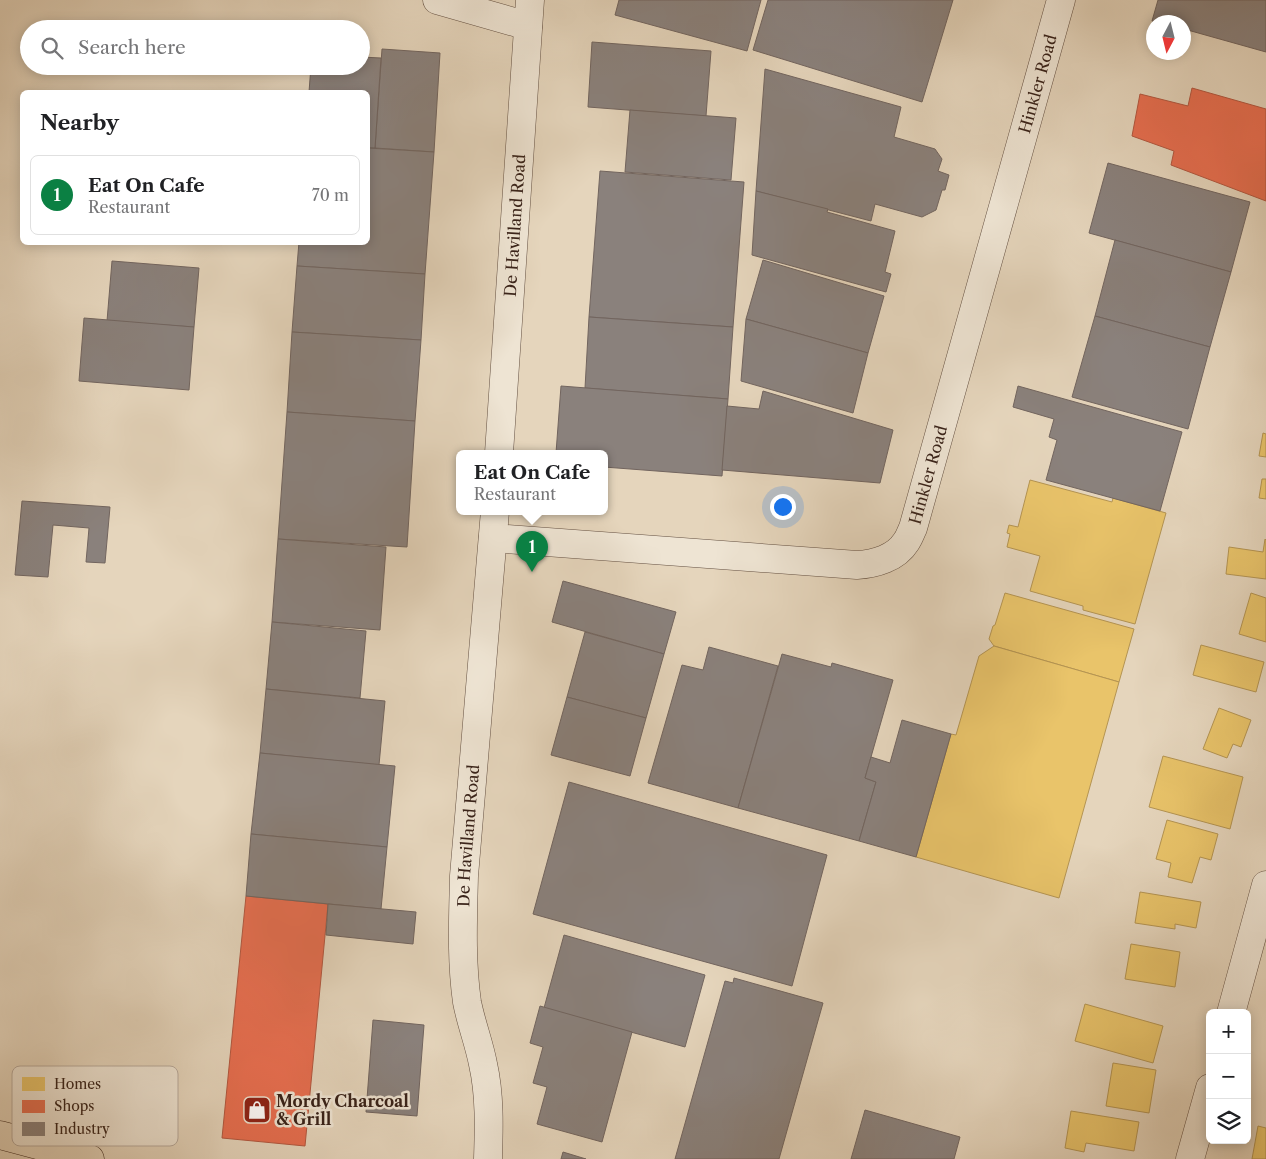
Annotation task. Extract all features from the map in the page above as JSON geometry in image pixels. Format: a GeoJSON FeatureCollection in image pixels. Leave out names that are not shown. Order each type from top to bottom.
{"type":"FeatureCollection","features":[{"type":"Feature","properties":{"kind":"highway"},"geometry":{"type":"LineString","coordinates":[[41,1146],[90,1159]]}},
{"type":"Feature","properties":{"kind":"street"},"geometry":{"type":"LineString","coordinates":[[437,0],[529,13]]}},
{"type":"Feature","properties":{"kind":"street","name":"Hinkler Road"},"geometry":{"type":"LineString","coordinates":[[493,538],[858,565],[883,560],[900,550],[907,542],[913,528],[1061,0]]}},
{"type":"Feature","properties":{"kind":"street","name":"De Havilland Road"},"geometry":{"type":"LineString","coordinates":[[499,450],[529,13]]}},
{"type":"Feature","properties":{"kind":"street","name":"De Havilland Road"},"geometry":{"type":"LineString","coordinates":[[488,1159],[487,1094],[483,1064],[468,1003],[462,927],[464,876],[495,515]]}},
{"type":"Feature","properties":{"kind":"street"},"geometry":{"type":"LineString","coordinates":[[1232,1009],[1266,885]]}},
{"type":"Feature","properties":{"kind":"street"},"geometry":{"type":"LineString","coordinates":[[1190,1159],[1207,1099]]}},
{"type":"Feature","properties":{"kind":"building: Homes"},"geometry":{"type":"Polygon","coordinates":[[[1263,433],[1266,434],[1266,457],[1259,456],[1263,433]]]}},
{"type":"Feature","properties":{"kind":"building: Homes"},"geometry":{"type":"Polygon","coordinates":[[[1262,479],[1266,479],[1266,499],[1259,498],[1262,479]]]}},
{"type":"Feature","properties":{"kind":"building: Homes"},"geometry":{"type":"Polygon","coordinates":[[[1030,480],[1112,502],[1113,498],[1166,513],[1135,624],[1083,610],[1083,606],[1030,591],[1040,556],[1007,547],[1010,534],[1007,533],[1009,525],[1018,527],[1030,480]]]}},
{"type":"Feature","properties":{"kind":"building: Homes"},"geometry":{"type":"Polygon","coordinates":[[[1265,539],[1266,579],[1226,574],[1229,547],[1263,552],[1265,539]]]}},
{"type":"Feature","properties":{"kind":"building: Homes"},"geometry":{"type":"Polygon","coordinates":[[[1005,593],[1134,629],[1119,682],[994,646],[989,639],[1005,593]]]}},
{"type":"Feature","properties":{"kind":"building: Homes"},"geometry":{"type":"Polygon","coordinates":[[[1251,593],[1266,598],[1266,642],[1239,634],[1251,593]]]}},
{"type":"Feature","properties":{"kind":"building: Homes"},"geometry":{"type":"Polygon","coordinates":[[[1201,645],[1264,662],[1256,692],[1193,675],[1201,645]]]}},
{"type":"Feature","properties":{"kind":"building: Homes"},"geometry":{"type":"Polygon","coordinates":[[[994,646],[1119,682],[1059,898],[916,857],[951,734],[956,735],[979,656],[994,646]]]}},
{"type":"Feature","properties":{"kind":"building: Homes"},"geometry":{"type":"Polygon","coordinates":[[[1219,708],[1251,720],[1241,747],[1233,744],[1227,758],[1203,749],[1219,708]]]}},
{"type":"Feature","properties":{"kind":"building: Homes"},"geometry":{"type":"Polygon","coordinates":[[[1163,756],[1243,777],[1230,829],[1149,807],[1163,756]]]}},
{"type":"Feature","properties":{"kind":"building: Homes"},"geometry":{"type":"Polygon","coordinates":[[[1167,820],[1218,834],[1211,860],[1200,857],[1192,883],[1168,877],[1171,863],[1156,859],[1167,820]]]}},
{"type":"Feature","properties":{"kind":"building: Homes"},"geometry":{"type":"Polygon","coordinates":[[[1140,892],[1201,902],[1196,928],[1175,924],[1175,929],[1135,923],[1140,892]]]}},
{"type":"Feature","properties":{"kind":"building: Homes"},"geometry":{"type":"Polygon","coordinates":[[[1131,944],[1180,952],[1175,987],[1125,979],[1131,944]]]}},
{"type":"Feature","properties":{"kind":"building: Homes"},"geometry":{"type":"Polygon","coordinates":[[[1085,1004],[1163,1026],[1153,1063],[1075,1041],[1085,1004]]]}},
{"type":"Feature","properties":{"kind":"building: Homes"},"geometry":{"type":"Polygon","coordinates":[[[1113,1063],[1156,1070],[1149,1113],[1106,1106],[1113,1063]]]}},
{"type":"Feature","properties":{"kind":"building: Homes"},"geometry":{"type":"Polygon","coordinates":[[[1071,1111],[1139,1122],[1134,1151],[1086,1143],[1084,1152],[1065,1148],[1071,1111]]]}},
{"type":"Feature","properties":{"kind":"building: Homes"},"geometry":{"type":"Polygon","coordinates":[[[1258,1126],[1266,1128],[1266,1159],[1252,1159],[1258,1126]]]}},
{"type":"Feature","properties":{"kind":"building: Shops"},"geometry":{"type":"Polygon","coordinates":[[[1192,88],[1266,109],[1266,201],[1171,165],[1174,151],[1132,136],[1140,94],[1188,106],[1192,88]]]}},
{"type":"Feature","properties":{"kind":"building: Shops"},"geometry":{"type":"Polygon","coordinates":[[[246,896],[328,904],[305,1146],[222,1138],[246,896]]]}},
{"type":"Feature","properties":{"kind":"building: Industry"},"geometry":{"type":"Polygon","coordinates":[[[619,0],[761,0],[747,51],[615,15],[619,0]]]}},
{"type":"Feature","properties":{"kind":"building: Industry"},"geometry":{"type":"Polygon","coordinates":[[[768,0],[953,0],[922,102],[753,50],[768,0]]]}},
{"type":"Feature","properties":{"kind":"building: Industry"},"geometry":{"type":"Polygon","coordinates":[[[1158,0],[1266,0],[1266,52],[1191,31],[1191,15],[1154,15],[1158,0]]]}},
{"type":"Feature","properties":{"kind":"building: Industry"},"geometry":{"type":"Polygon","coordinates":[[[592,42],[711,51],[706,116],[588,107],[592,42]]]}},
{"type":"Feature","properties":{"kind":"building: Industry"},"geometry":{"type":"Polygon","coordinates":[[[382,49],[440,53],[434,152],[375,148],[382,49]]]}},
{"type":"Feature","properties":{"kind":"building: Industry"},"geometry":{"type":"Polygon","coordinates":[[[370,57],[381,58],[375,148],[370,148],[370,90],[309,90],[310,75],[370,75],[370,57]]]}},
{"type":"Feature","properties":{"kind":"building: Industry"},"geometry":{"type":"Polygon","coordinates":[[[765,69],[901,107],[894,137],[935,149],[942,159],[938,171],[949,175],[936,210],[922,217],[875,204],[871,221],[756,191],[765,69]]]}},
{"type":"Feature","properties":{"kind":"building: Industry"},"geometry":{"type":"Polygon","coordinates":[[[630,110],[736,118],[731,180],[625,172],[630,110]]]}},
{"type":"Feature","properties":{"kind":"building: Industry"},"geometry":{"type":"Polygon","coordinates":[[[370,148],[434,152],[425,274],[297,266],[299,245],[370,245],[370,148]]]}},
{"type":"Feature","properties":{"kind":"building: Industry"},"geometry":{"type":"Polygon","coordinates":[[[1108,163],[1250,202],[1231,272],[1089,233],[1108,163]]]}},
{"type":"Feature","properties":{"kind":"building: Industry"},"geometry":{"type":"Polygon","coordinates":[[[600,171],[744,182],[733,327],[589,317],[600,171]]]}},
{"type":"Feature","properties":{"kind":"building: Industry"},"geometry":{"type":"Polygon","coordinates":[[[756,191],[828,209],[827,212],[895,231],[885,272],[891,274],[886,292],[752,255],[756,191]]]}},
{"type":"Feature","properties":{"kind":"building: Industry"},"geometry":{"type":"Polygon","coordinates":[[[1115,240],[1231,272],[1210,347],[1095,316],[1115,240]]]}},
{"type":"Feature","properties":{"kind":"building: Industry"},"geometry":{"type":"Polygon","coordinates":[[[763,260],[884,296],[868,353],[746,319],[763,260]]]}},
{"type":"Feature","properties":{"kind":"building: Industry"},"geometry":{"type":"Polygon","coordinates":[[[112,261],[199,268],[194,327],[107,321],[112,261]]]}},
{"type":"Feature","properties":{"kind":"building: Industry"},"geometry":{"type":"Polygon","coordinates":[[[297,266],[425,274],[421,340],[292,332],[297,266]]]}},
{"type":"Feature","properties":{"kind":"building: Industry"},"geometry":{"type":"Polygon","coordinates":[[[1095,316],[1210,347],[1188,429],[1072,397],[1095,316]]]}},
{"type":"Feature","properties":{"kind":"building: Industry"},"geometry":{"type":"Polygon","coordinates":[[[589,317],[733,327],[728,399],[585,388],[589,317]]]}},
{"type":"Feature","properties":{"kind":"building: Industry"},"geometry":{"type":"Polygon","coordinates":[[[84,318],[194,327],[189,390],[79,381],[84,318]]]}},
{"type":"Feature","properties":{"kind":"building: Industry"},"geometry":{"type":"Polygon","coordinates":[[[746,319],[868,353],[853,413],[741,381],[746,319]]]}},
{"type":"Feature","properties":{"kind":"building: Industry"},"geometry":{"type":"Polygon","coordinates":[[[292,332],[421,340],[415,421],[287,412],[292,332]]]}},
{"type":"Feature","properties":{"kind":"building: Industry"},"geometry":{"type":"Polygon","coordinates":[[[561,386],[728,399],[722,476],[608,467],[608,450],[556,450],[561,386]]]}},
{"type":"Feature","properties":{"kind":"building: Industry"},"geometry":{"type":"Polygon","coordinates":[[[1018,386],[1182,432],[1160,511],[1046,480],[1057,440],[1049,437],[1054,419],[1013,407],[1018,386]]]}},
{"type":"Feature","properties":{"kind":"building: Industry"},"geometry":{"type":"Polygon","coordinates":[[[763,391],[893,430],[880,483],[722,470],[727,406],[759,409],[763,391]]]}},
{"type":"Feature","properties":{"kind":"building: Industry"},"geometry":{"type":"Polygon","coordinates":[[[287,412],[415,421],[407,547],[278,539],[287,412]]]}},
{"type":"Feature","properties":{"kind":"building: Industry"},"geometry":{"type":"Polygon","coordinates":[[[22,501],[110,507],[105,563],[86,562],[89,528],[53,525],[48,577],[15,575],[22,501]]]}},
{"type":"Feature","properties":{"kind":"building: Industry"},"geometry":{"type":"Polygon","coordinates":[[[278,539],[386,547],[380,630],[272,622],[278,539]]]}},
{"type":"Feature","properties":{"kind":"building: Industry"},"geometry":{"type":"Polygon","coordinates":[[[563,581],[676,612],[664,654],[552,622],[563,581]]]}},
{"type":"Feature","properties":{"kind":"building: Industry"},"geometry":{"type":"Polygon","coordinates":[[[272,622],[366,631],[360,698],[266,689],[272,622]]]}},
{"type":"Feature","properties":{"kind":"building: Industry"},"geometry":{"type":"Polygon","coordinates":[[[585,632],[664,654],[646,718],[567,697],[585,632]]]}},
{"type":"Feature","properties":{"kind":"building: Industry"},"geometry":{"type":"Polygon","coordinates":[[[709,647],[778,666],[738,808],[648,783],[682,665],[703,670],[709,647]]]}},
{"type":"Feature","properties":{"kind":"building: Industry"},"geometry":{"type":"Polygon","coordinates":[[[782,654],[831,667],[832,663],[893,680],[865,778],[876,782],[859,841],[738,808],[782,654]]]}},
{"type":"Feature","properties":{"kind":"building: Industry"},"geometry":{"type":"Polygon","coordinates":[[[266,689],[385,701],[379,765],[260,753],[266,689]]]}},
{"type":"Feature","properties":{"kind":"building: Industry"},"geometry":{"type":"Polygon","coordinates":[[[567,697],[646,718],[630,776],[551,755],[567,697]]]}},
{"type":"Feature","properties":{"kind":"building: Industry"},"geometry":{"type":"Polygon","coordinates":[[[902,720],[951,734],[916,857],[859,841],[876,782],[865,778],[871,757],[890,763],[902,720]]]}},
{"type":"Feature","properties":{"kind":"building: Industry"},"geometry":{"type":"Polygon","coordinates":[[[260,753],[395,766],[387,847],[251,834],[260,753]]]}},
{"type":"Feature","properties":{"kind":"building: Industry"},"geometry":{"type":"Polygon","coordinates":[[[569,782],[827,855],[792,986],[533,914],[569,782]]]}},
{"type":"Feature","properties":{"kind":"building: Industry"},"geometry":{"type":"Polygon","coordinates":[[[251,834],[387,847],[381,909],[246,896],[251,834]]]}},
{"type":"Feature","properties":{"kind":"building: Industry"},"geometry":{"type":"Polygon","coordinates":[[[328,904],[416,912],[413,944],[326,935],[328,904]]]}},
{"type":"Feature","properties":{"kind":"building: Industry"},"geometry":{"type":"Polygon","coordinates":[[[564,935],[705,975],[685,1047],[544,1008],[564,935]]]}},
{"type":"Feature","properties":{"kind":"building: Industry"},"geometry":{"type":"Polygon","coordinates":[[[734,978],[823,1003],[779,1159],[675,1159],[725,981],[733,983],[734,978]]]}},
{"type":"Feature","properties":{"kind":"building: Industry"},"geometry":{"type":"Polygon","coordinates":[[[540,1006],[632,1032],[602,1142],[537,1124],[547,1087],[533,1083],[543,1047],[530,1043],[540,1006]]]}},
{"type":"Feature","properties":{"kind":"building: Industry"},"geometry":{"type":"Polygon","coordinates":[[[373,1020],[424,1025],[417,1116],[366,1112],[373,1020]]]}},
{"type":"Feature","properties":{"kind":"building: Industry"},"geometry":{"type":"Polygon","coordinates":[[[865,1110],[960,1137],[954,1159],[851,1159],[865,1110]]]}},
{"type":"Feature","properties":{"kind":"building: Industry"},"geometry":{"type":"Polygon","coordinates":[[[563,1152],[586,1159],[561,1159],[563,1152]]]}},
{"type":"Feature","properties":{"kind":"place","name":"Eat On Cafe"},"geometry":{"type":"Point","coordinates":[532,572]}},
{"type":"Feature","properties":{"kind":"place","name":"Mordy Charcoal & Grill"},"geometry":{"type":"Point","coordinates":[257,1110]}}]}
